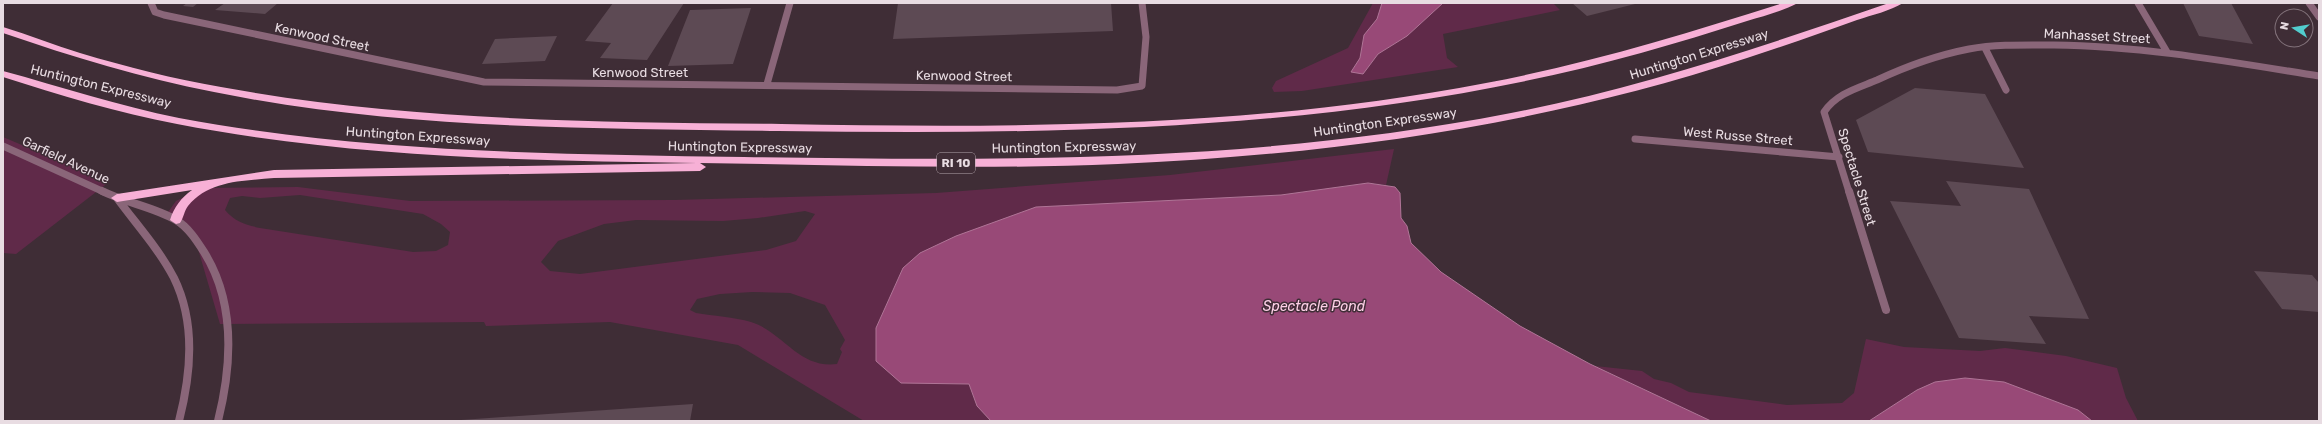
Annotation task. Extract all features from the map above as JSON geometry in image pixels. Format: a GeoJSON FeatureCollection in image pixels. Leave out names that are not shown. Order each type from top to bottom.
{"type":"FeatureCollection","features":[{"type":"Feature","properties":{"kind":"highway","name":"Huntington Expressway"},"geometry":{"type":"LineString","coordinates":[[3,30],[82,58],[175,82],[279,101],[396,115],[466,121],[588,125],[1052,129],[1251,119],[1369,106],[1439,95],[1526,79],[1613,59],[1656,47],[1793,3]]}},
{"type":"Feature","properties":{"kind":"highway","name":"Huntington Expressway"},"geometry":{"type":"LineString","coordinates":[[3,74],[52,90],[149,115],[260,134],[328,143],[441,154],[507,157],[992,163],[1114,161],[1251,152],[1384,138],[1507,117],[1620,92],[1724,62],[1898,3]]}},
{"type":"Feature","properties":{"kind":"highway"},"geometry":{"type":"LineString","coordinates":[[117,198],[148,195],[225,179],[294,173],[630,170],[804,161]]}},
{"type":"Feature","properties":{"kind":"highway"},"geometry":{"type":"LineString","coordinates":[[176,220],[178,211],[187,200],[204,188],[225,179]]}},
{"type":"Feature","properties":{"kind":"street","name":"Kenwood Street"},"geometry":{"type":"LineString","coordinates":[[151,3],[151,7],[155,12],[164,15],[484,82],[767,84],[1117,90],[1142,86],[1146,37],[1142,3]]}},
{"type":"Feature","properties":{"kind":"street"},"geometry":{"type":"LineString","coordinates":[[767,84],[790,3]]}},
{"type":"Feature","properties":{"kind":"street"},"geometry":{"type":"LineString","coordinates":[[2138,3],[2167,52]]}},
{"type":"Feature","properties":{"kind":"street"},"geometry":{"type":"LineString","coordinates":[[2309,3],[2319,17]]}},
{"type":"Feature","properties":{"kind":"street","name":"Manhasset Street"},"geometry":{"type":"LineString","coordinates":[[1877,80],[1960,51],[1985,48],[2071,45],[2167,52],[2319,76]]}},
{"type":"Feature","properties":{"kind":"street"},"geometry":{"type":"LineString","coordinates":[[1985,48],[2006,90]]}},
{"type":"Feature","properties":{"kind":"street","name":"Spectacle Street"},"geometry":{"type":"LineString","coordinates":[[1877,80],[1834,99],[1824,112],[1840,157],[1886,310]]}},
{"type":"Feature","properties":{"kind":"street","name":"West Russe Street"},"geometry":{"type":"LineString","coordinates":[[1635,139],[1840,157]]}},
{"type":"Feature","properties":{"kind":"street","name":"Garfield Avenue"},"geometry":{"type":"LineString","coordinates":[[3,146],[117,198],[176,220],[193,236],[206,253],[215,271],[225,307],[229,357],[228,378],[218,421]]}},
{"type":"Feature","properties":{"kind":"street","name":"Garfield Avenue"},"geometry":{"type":"LineString","coordinates":[[117,198],[170,272],[187,315],[188,374],[184,403],[179,421]]}},
{"type":"Feature","properties":{"kind":"shaded area"},"geometry":{"type":"Polygon","coordinates":[[[1373,3],[1382,3],[1377,19],[1364,35],[1360,58],[1351,72],[1363,74],[1378,54],[1407,36],[1443,3],[1553,3],[1560,10],[1443,34],[1447,58],[1458,67],[1302,91],[1274,92],[1272,88],[1276,81],[1348,48],[1373,3]]]}},
{"type":"Feature","properties":{"kind":"shaded area"},"geometry":{"type":"Polygon","coordinates":[[[3,137],[109,182],[16,254],[3,253],[3,137]]]}},
{"type":"Feature","properties":{"kind":"shaded area"},"geometry":{"type":"Polygon","coordinates":[[[1394,149],[1386,185],[1368,183],[1281,195],[1161,202],[901,382],[969,384],[977,406],[991,421],[864,421],[738,345],[610,322],[486,326],[484,322],[220,324],[196,242],[166,215],[176,201],[202,188],[298,187],[410,201],[674,200],[936,193],[1170,175],[1394,149]],[[300,195],[260,198],[242,196],[230,198],[225,210],[241,222],[260,228],[413,252],[436,251],[448,245],[450,232],[441,224],[423,214],[300,195]],[[805,211],[758,218],[723,221],[636,220],[604,224],[558,241],[541,262],[550,271],[580,274],[766,250],[796,241],[815,214],[805,211]],[[752,292],[720,294],[697,299],[690,310],[696,313],[751,322],[773,333],[792,349],[812,361],[824,364],[837,364],[842,352],[840,349],[845,340],[825,305],[790,293],[752,292]]]}},
{"type":"Feature","properties":{"kind":"shaded area"},"geometry":{"type":"Polygon","coordinates":[[[1866,339],[1904,347],[1980,351],[2005,348],[2066,356],[2117,368],[2126,398],[2138,421],[2092,421],[2078,410],[2004,382],[1965,378],[1917,390],[1869,421],[1711,421],[1595,366],[1642,371],[1654,379],[1671,383],[1689,392],[1787,405],[1842,403],[1854,393],[1866,339]]]}},
{"type":"Feature","properties":{"kind":"water"},"geometry":{"type":"Polygon","coordinates":[[[1382,3],[1443,3],[1407,36],[1378,54],[1363,74],[1351,72],[1360,58],[1364,35],[1377,19],[1382,3]]]}},
{"type":"Feature","properties":{"kind":"water","name":"Spectacle Pond"},"geometry":{"type":"Polygon","coordinates":[[[1368,183],[1395,187],[1400,193],[1401,218],[1407,226],[1411,243],[1441,272],[1520,326],[1590,364],[1711,421],[991,421],[977,406],[969,384],[901,383],[876,361],[876,328],[903,268],[920,253],[956,236],[1036,207],[1281,195],[1368,183]]]}},
{"type":"Feature","properties":{"kind":"water"},"geometry":{"type":"Polygon","coordinates":[[[1965,378],[2004,382],[2078,410],[2092,421],[1869,421],[1917,390],[1935,382],[1965,378]]]}},
{"type":"Feature","properties":{"kind":"building"},"geometry":{"type":"Polygon","coordinates":[[[187,3],[198,3],[193,7],[183,6],[187,3]]]}},
{"type":"Feature","properties":{"kind":"building"},"geometry":{"type":"Polygon","coordinates":[[[225,3],[278,3],[265,14],[215,10],[225,3]]]}},
{"type":"Feature","properties":{"kind":"building"},"geometry":{"type":"Polygon","coordinates":[[[613,3],[684,3],[647,60],[600,58],[611,43],[585,41],[613,3]]]}},
{"type":"Feature","properties":{"kind":"building"},"geometry":{"type":"Polygon","coordinates":[[[898,3],[1111,3],[1113,31],[893,39],[898,3]]]}},
{"type":"Feature","properties":{"kind":"building"},"geometry":{"type":"Polygon","coordinates":[[[1572,3],[1635,3],[1635,4],[1587,16],[1572,3]]]}},
{"type":"Feature","properties":{"kind":"building"},"geometry":{"type":"Polygon","coordinates":[[[2183,3],[2231,3],[2253,44],[2199,36],[2183,3]]]}},
{"type":"Feature","properties":{"kind":"building"},"geometry":{"type":"Polygon","coordinates":[[[751,8],[733,64],[668,66],[690,10],[751,8]]]}},
{"type":"Feature","properties":{"kind":"building"},"geometry":{"type":"Polygon","coordinates":[[[557,36],[545,61],[482,64],[495,39],[557,36]]]}},
{"type":"Feature","properties":{"kind":"building"},"geometry":{"type":"Polygon","coordinates":[[[1915,88],[1985,94],[2024,168],[1868,152],[1856,120],[1915,88]]]}},
{"type":"Feature","properties":{"kind":"building"},"geometry":{"type":"Polygon","coordinates":[[[1946,181],[2029,189],[2089,319],[2029,316],[2046,344],[1959,338],[1890,201],[1961,206],[1946,181]]]}},
{"type":"Feature","properties":{"kind":"building"},"geometry":{"type":"Polygon","coordinates":[[[2254,271],[2312,275],[2319,283],[2319,312],[2282,309],[2254,271]]]}},
{"type":"Feature","properties":{"kind":"building"},"geometry":{"type":"Polygon","coordinates":[[[693,404],[690,421],[461,421],[461,420],[693,404]]]}}]}
